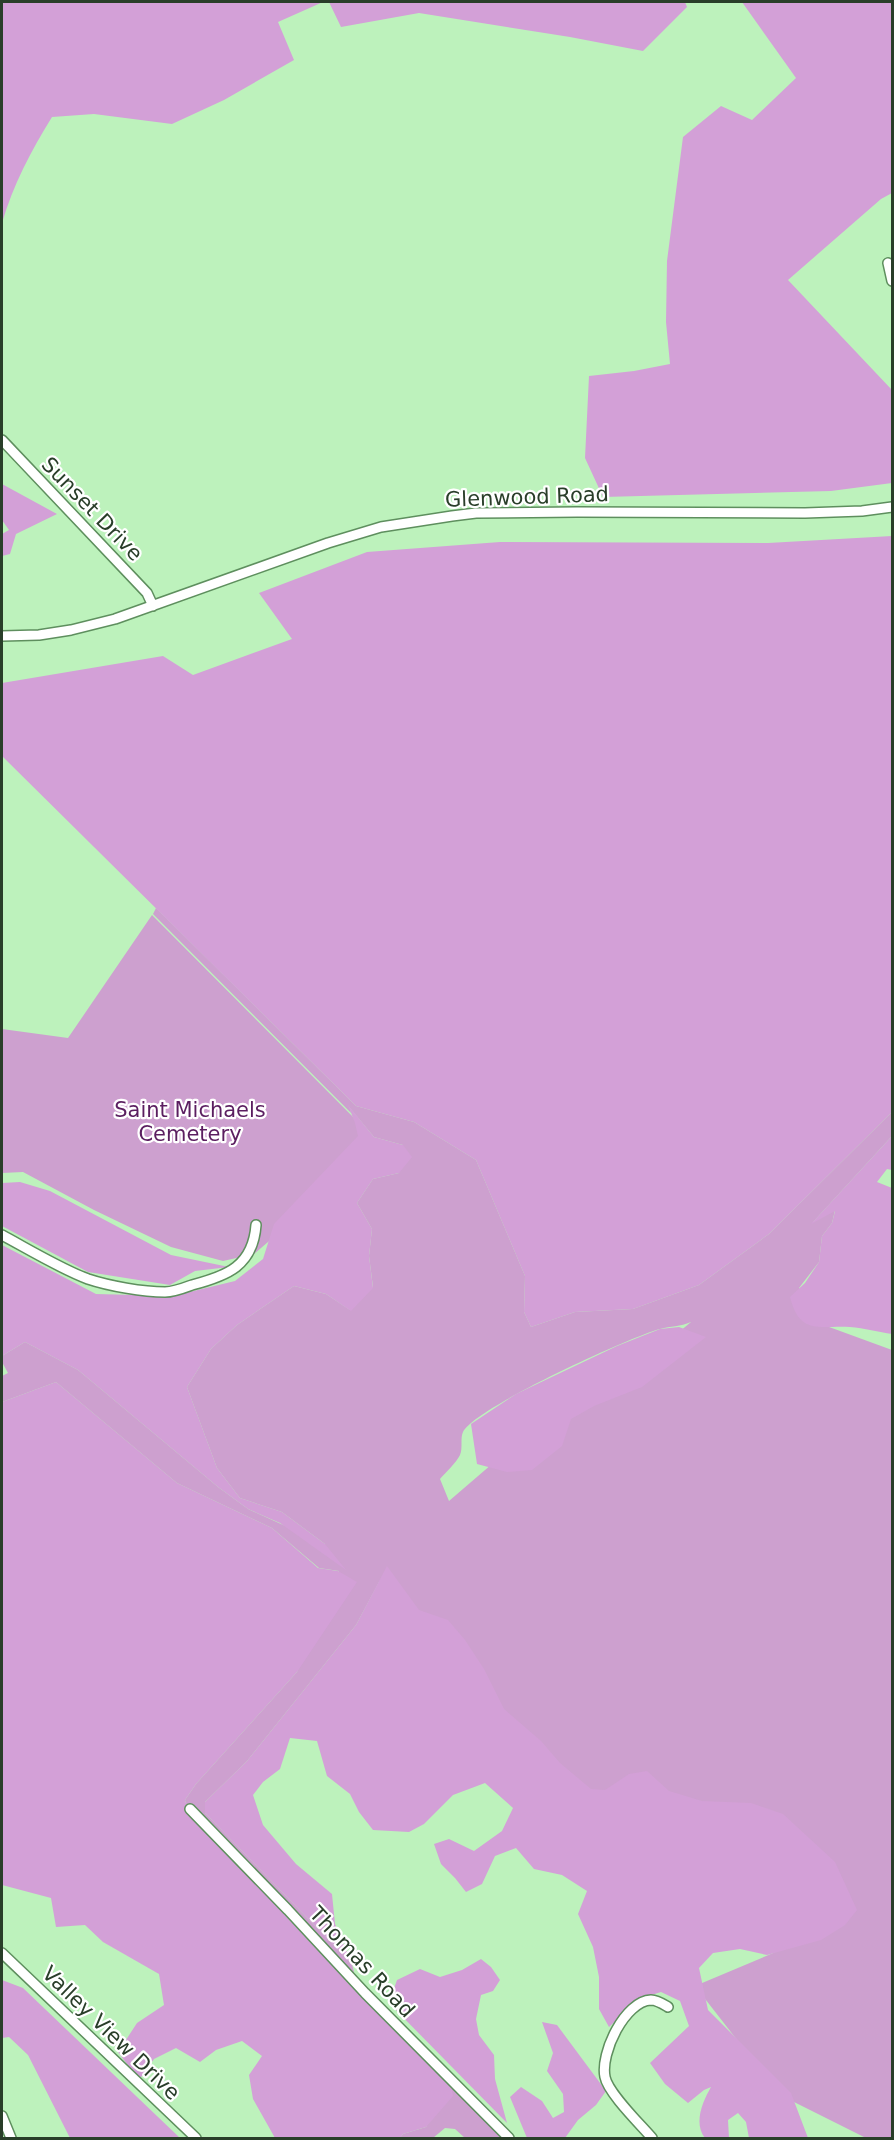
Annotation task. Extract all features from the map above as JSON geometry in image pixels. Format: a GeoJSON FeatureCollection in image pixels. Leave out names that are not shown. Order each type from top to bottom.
{"type":"FeatureCollection","features":[{"type":"Feature","properties":{"kind":"street"},"geometry":{"type":"LineString","coordinates":[[888,263],[892,281]]}},
{"type":"Feature","properties":{"kind":"street","name":"Sunset Drive"},"geometry":{"type":"LineString","coordinates":[[2,440],[147,593],[153,606]]}},
{"type":"Feature","properties":{"kind":"street","name":"Glenwood Road"},"geometry":{"type":"LineString","coordinates":[[2,636],[39,636],[115,619],[328,543],[381,527],[452,516],[476,513],[577,512],[805,513],[862,511],[892,507]]}},
{"type":"Feature","properties":{"kind":"street"},"geometry":{"type":"LineString","coordinates":[[2,1236],[88,1279],[125,1287],[166,1292],[216,1279],[232,1270],[250,1252],[255,1240],[256,1225]]}},
{"type":"Feature","properties":{"kind":"street","name":"Thomas Road"},"geometry":{"type":"LineString","coordinates":[[190,1809],[288,1910],[364,1993],[509,2139]]}},
{"type":"Feature","properties":{"kind":"street","name":"Valley View Drive"},"geometry":{"type":"LineString","coordinates":[[2,1953],[196,2139]]}},
{"type":"Feature","properties":{"kind":"street"},"geometry":{"type":"LineString","coordinates":[[652,2139],[608,2087],[604,2076],[604,2058],[624,2016],[634,2007],[650,2000],[659,2001],[668,2007]]}},
{"type":"Feature","properties":{"kind":"street"},"geometry":{"type":"LineString","coordinates":[[2,2116],[11,2139]]}},
{"type":"Feature","properties":{"kind":"green space"},"geometry":{"type":"Polygon","coordinates":[[[156,908],[356,1106],[414,1122],[476,1160],[525,1276],[524,1312],[531,1327],[575,1312],[633,1309],[699,1285],[769,1234],[892,1112],[892,1136],[813,1222],[835,1210],[832,1223],[822,1236],[819,1262],[799,1288],[810,1320],[892,1350],[892,2138],[866,2138],[780,2095],[695,1986],[823,1932],[600,1806],[530,1756],[379,1582],[356,1625],[247,1761],[205,1802],[205,1813],[352,1964],[359,1994],[189,1813],[185,1800],[196,1784],[297,1672],[339,1571],[319,1568],[272,1528],[177,1483],[56,1382],[2,1402],[2,1376],[8,1373],[2,1362],[2,1356],[25,1342],[78,1370],[218,1487],[248,1509],[325,1544],[282,1512],[240,1498],[217,1468],[187,1387],[211,1349],[237,1325],[294,1286],[326,1294],[350,1310],[373,1287],[369,1256],[372,1229],[357,1203],[373,1179],[399,1173],[403,1145],[374,1137],[350,1108],[351,1113],[153,914],[156,908]],[[691,1322],[643,1335],[587,1359],[522,1391],[473,1421],[463,1432],[460,1455],[440,1479],[449,1501],[499,1458],[629,1374],[691,1322]]]}},
{"type":"Feature","properties":{"kind":"green space","name":"Saint Michaels Cemetery"},"geometry":{"type":"Polygon","coordinates":[[[152,915],[367,1131],[275,1236],[254,1254],[223,1261],[171,1247],[94,1210],[23,1172],[2,1173],[2,1029],[68,1038],[152,915]]]}},
{"type":"Feature","properties":{"kind":"green space"},"geometry":{"type":"Polygon","coordinates":[[[451,2085],[502,2138],[465,2138],[455,2129],[445,2128],[433,2138],[400,2138],[403,2134],[426,2127],[451,2085]]]}},
{"type":"Feature","properties":{"kind":"shaded area"},"geometry":{"type":"Polygon","coordinates":[[[2,2],[323,2],[278,22],[294,60],[224,100],[172,124],[94,114],[52,117],[23,168],[2,223],[2,2]]]}},
{"type":"Feature","properties":{"kind":"shaded area"},"geometry":{"type":"Polygon","coordinates":[[[329,2],[685,2],[687,7],[643,51],[419,13],[341,27],[329,2]]]}},
{"type":"Feature","properties":{"kind":"shaded area"},"geometry":{"type":"Polygon","coordinates":[[[742,2],[892,2],[892,193],[881,199],[788,280],[892,390],[892,483],[831,491],[603,497],[585,458],[589,376],[670,364],[666,322],[667,261],[683,137],[721,106],[752,120],[796,78],[742,2]]]}},
{"type":"Feature","properties":{"kind":"shaded area"},"geometry":{"type":"Polygon","coordinates":[[[2,484],[57,514],[16,534],[10,554],[2,556],[2,534],[9,530],[2,520],[2,484]]]}},
{"type":"Feature","properties":{"kind":"shaded area"},"geometry":{"type":"Polygon","coordinates":[[[892,536],[892,1112],[769,1234],[699,1285],[633,1309],[575,1312],[531,1327],[524,1312],[525,1276],[476,1160],[414,1122],[356,1106],[2,756],[2,683],[163,656],[193,675],[292,639],[259,593],[367,552],[500,542],[768,543],[892,536]]]}},
{"type":"Feature","properties":{"kind":"shaded area"},"geometry":{"type":"Polygon","coordinates":[[[348,1105],[374,1137],[403,1145],[412,1157],[399,1173],[373,1179],[357,1203],[372,1229],[369,1256],[373,1288],[351,1311],[326,1294],[294,1286],[237,1325],[211,1349],[187,1387],[217,1468],[240,1498],[282,1512],[325,1544],[346,1570],[280,1523],[248,1509],[218,1487],[78,1370],[25,1342],[2,1356],[2,1245],[96,1294],[173,1296],[235,1281],[263,1259],[274,1224],[358,1136],[348,1105]]]}},
{"type":"Feature","properties":{"kind":"shaded area"},"geometry":{"type":"Polygon","coordinates":[[[892,1136],[892,1170],[887,1169],[877,1182],[892,1188],[892,1334],[855,1328],[812,1326],[805,1323],[799,1318],[790,1297],[805,1283],[819,1262],[822,1236],[832,1223],[835,1211],[811,1224],[892,1136]]]}},
{"type":"Feature","properties":{"kind":"shaded area"},"geometry":{"type":"Polygon","coordinates":[[[20,1182],[50,1191],[171,1255],[229,1267],[195,1271],[170,1285],[88,1272],[2,1226],[2,1183],[20,1182]]]}},
{"type":"Feature","properties":{"kind":"shaded area"},"geometry":{"type":"Polygon","coordinates":[[[679,1327],[706,1337],[642,1387],[594,1406],[571,1419],[562,1446],[532,1470],[507,1472],[477,1464],[471,1424],[516,1394],[617,1346],[660,1329],[679,1327]]]}},
{"type":"Feature","properties":{"kind":"shaded area"},"geometry":{"type":"Polygon","coordinates":[[[56,1382],[177,1483],[272,1528],[318,1568],[338,1571],[357,1582],[297,1672],[196,1784],[185,1800],[189,1813],[359,1994],[451,2085],[453,2096],[426,2127],[403,2134],[400,2138],[275,2138],[253,2099],[249,2075],[262,2056],[242,2041],[216,2050],[200,2062],[176,2048],[154,2059],[139,2080],[118,2052],[137,2023],[164,2005],[159,1974],[103,1942],[85,1925],[56,1927],[51,1898],[2,1885],[2,1402],[56,1382]]]}},
{"type":"Feature","properties":{"kind":"shaded area"},"geometry":{"type":"Polygon","coordinates":[[[387,1566],[419,1610],[448,1620],[465,1640],[484,1669],[504,1709],[541,1741],[560,1763],[591,1789],[605,1790],[629,1774],[647,1771],[669,1791],[702,1801],[751,1803],[783,1814],[835,1862],[857,1910],[845,1925],[821,1940],[767,1955],[740,1949],[713,1953],[699,1968],[708,2010],[791,2093],[808,2138],[749,2138],[746,2122],[738,2113],[728,2120],[729,2138],[705,2138],[701,2132],[700,2112],[711,2087],[688,2103],[665,2084],[650,2063],[689,2026],[680,2001],[661,1992],[639,1999],[609,2027],[599,2009],[599,1977],[593,1947],[578,1914],[587,1891],[562,1875],[534,1869],[516,1848],[495,1856],[482,1884],[466,1892],[441,1864],[434,1844],[449,1839],[474,1851],[502,1831],[513,1808],[485,1783],[453,1795],[424,1824],[409,1832],[373,1830],[359,1812],[350,1794],[327,1776],[317,1741],[290,1738],[280,1769],[263,1782],[253,1795],[263,1825],[296,1864],[332,1894],[335,1924],[352,1964],[205,1813],[205,1802],[247,1761],[356,1625],[387,1566]]]}},
{"type":"Feature","properties":{"kind":"shaded area"},"geometry":{"type":"Polygon","coordinates":[[[481,1959],[491,1967],[500,1980],[493,1991],[481,1995],[476,2019],[479,2035],[494,2055],[495,2079],[507,2123],[389,2003],[397,1980],[420,1969],[440,1977],[462,1970],[481,1959]]]}},
{"type":"Feature","properties":{"kind":"shaded area"},"geometry":{"type":"Polygon","coordinates":[[[2,1980],[23,1988],[180,2138],[70,2138],[28,2055],[9,2037],[2,2038],[2,1980]]]}},
{"type":"Feature","properties":{"kind":"shaded area"},"geometry":{"type":"Polygon","coordinates":[[[542,2022],[557,2025],[606,2091],[596,2105],[578,2120],[565,2138],[527,2138],[510,2097],[521,2087],[542,2101],[553,2118],[564,2112],[563,2094],[547,2071],[553,2053],[542,2022]]]}}]}
